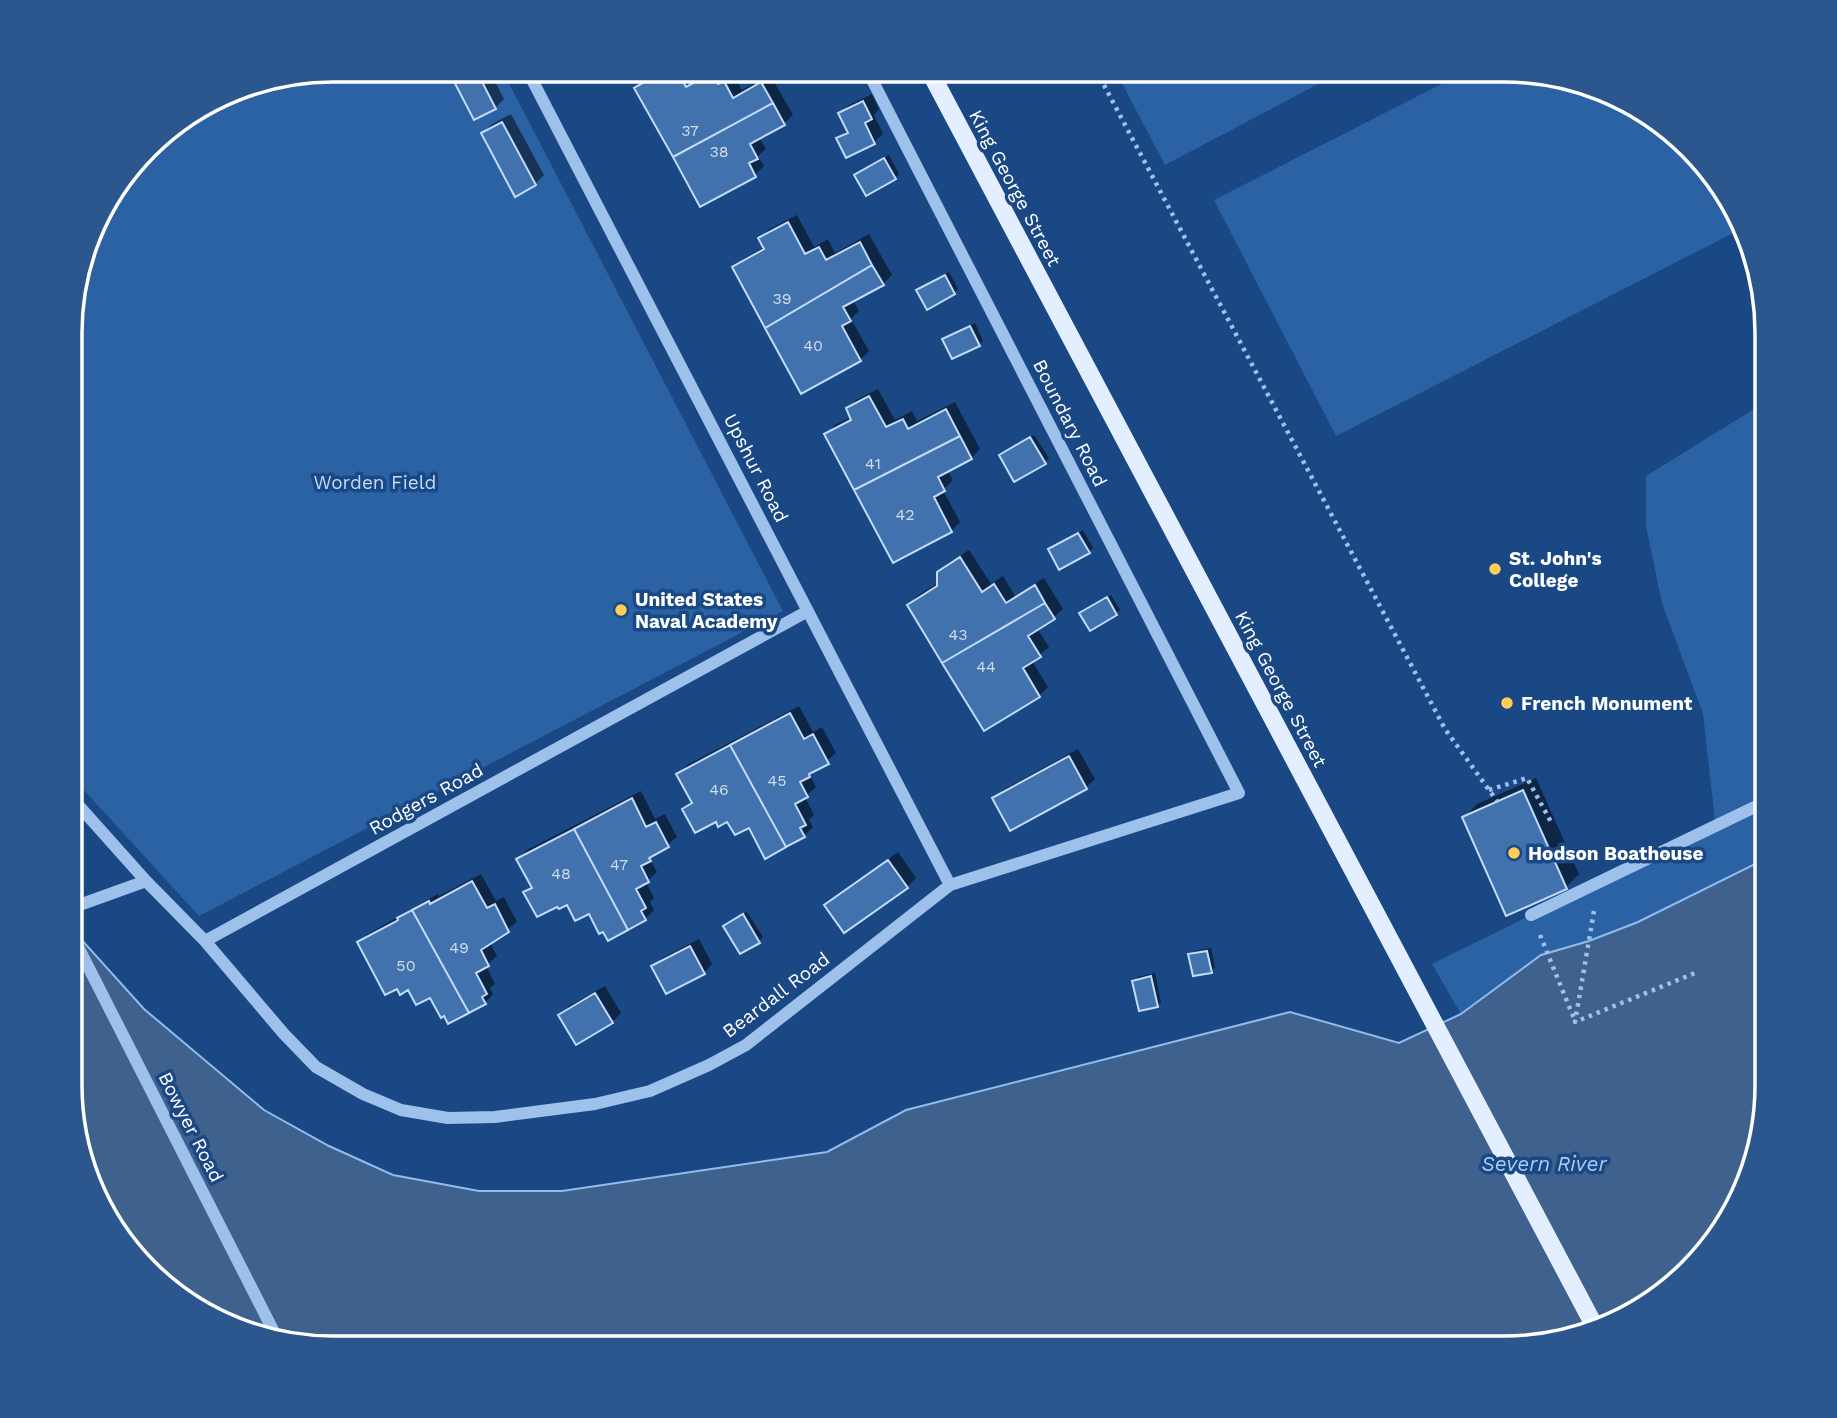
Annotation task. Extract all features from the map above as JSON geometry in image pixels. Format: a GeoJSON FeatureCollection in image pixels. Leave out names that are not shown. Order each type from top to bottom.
{"type":"FeatureCollection","features":[{"type":"Feature","properties":{"kind":"main road","name":"King George Street"},"geometry":{"type":"LineString","coordinates":[[935,82],[1591,1320]]}},
{"type":"Feature","properties":{"kind":"street","name":"Upshur Road"},"geometry":{"type":"LineString","coordinates":[[533,82],[950,885]]}},
{"type":"Feature","properties":{"kind":"street","name":"Boundary Road"},"geometry":{"type":"LineString","coordinates":[[873,82],[1239,793]]}},
{"type":"Feature","properties":{"kind":"street","name":"Rodgers Road"},"geometry":{"type":"LineString","coordinates":[[205,941],[808,611]]}},
{"type":"Feature","properties":{"kind":"street","name":"Beardall Road"},"geometry":{"type":"LineString","coordinates":[[205,941],[284,1034],[316,1067],[363,1094],[401,1110],[448,1118],[495,1117],[595,1104],[650,1091],[746,1045],[950,885],[1239,793]]}},
{"type":"Feature","properties":{"kind":"street"},"geometry":{"type":"LineString","coordinates":[[1531,915],[1755,807]]}},
{"type":"Feature","properties":{"kind":"street"},"geometry":{"type":"LineString","coordinates":[[82,809],[146,881],[205,941]]}},
{"type":"Feature","properties":{"kind":"street"},"geometry":{"type":"LineString","coordinates":[[82,904],[146,881]]}},
{"type":"Feature","properties":{"kind":"street","name":"Bowyer Road"},"geometry":{"type":"LineString","coordinates":[[82,955],[272,1328]]}},
{"type":"Feature","properties":{"kind":"path"},"geometry":{"type":"LineString","coordinates":[[1102,82],[1445,729],[1497,801]]}},
{"type":"Feature","properties":{"kind":"path"},"geometry":{"type":"LineString","coordinates":[[1489,790],[1527,778],[1551,822]]}},
{"type":"Feature","properties":{"kind":"path"},"geometry":{"type":"LineString","coordinates":[[1575,1022],[1599,882]]}},
{"type":"Feature","properties":{"kind":"path"},"geometry":{"type":"LineString","coordinates":[[1531,915],[1575,1022]]}},
{"type":"Feature","properties":{"kind":"path"},"geometry":{"type":"LineString","coordinates":[[1575,1022],[1695,973]]}},
{"type":"Feature","properties":{"kind":"green space","name":"Worden Field"},"geometry":{"type":"Polygon","coordinates":[[[508,82],[783,611],[199,916],[82,788],[82,333],[87,284],[101,237],[134,180],[168,144],[208,116],[237,101],[300,84],[508,82]]]}},
{"type":"Feature","properties":{"kind":"green space"},"geometry":{"type":"Polygon","coordinates":[[[1121,82],[1322,82],[1165,165],[1121,82]]]}},
{"type":"Feature","properties":{"kind":"green space"},"geometry":{"type":"Polygon","coordinates":[[[1445,82],[1537,84],[1600,101],[1657,134],[1703,180],[1734,233],[1336,436],[1214,200],[1445,82]]]}},
{"type":"Feature","properties":{"kind":"green space"},"geometry":{"type":"Polygon","coordinates":[[[1755,408],[1755,799],[1715,820],[1703,714],[1662,603],[1646,526],[1646,476],[1755,408]]]}},
{"type":"Feature","properties":{"kind":"green space"},"geometry":{"type":"Polygon","coordinates":[[[1755,812],[1755,864],[1638,922],[1589,941],[1541,955],[1461,1014],[1432,964],[1755,812]]]}},
{"type":"Feature","properties":{"kind":"water","name":"Severn River"},"geometry":{"type":"Polygon","coordinates":[[[1755,864],[1755,1085],[1750,1134],[1736,1181],[1721,1210],[1703,1238],[1669,1274],[1629,1302],[1600,1317],[1537,1334],[300,1334],[268,1327],[222,1310],[180,1284],[144,1250],[116,1210],[101,1181],[84,1118],[82,940],[144,1009],[264,1110],[329,1146],[393,1175],[479,1191],[562,1191],[827,1152],[906,1110],[1290,1012],[1399,1043],[1461,1014],[1541,955],[1589,941],[1638,922],[1755,864]]]}},
{"type":"Feature","properties":{"kind":"building"},"geometry":{"type":"Polygon","coordinates":[[[454,82],[482,82],[496,109],[474,120],[454,82]]]}},
{"type":"Feature","properties":{"kind":"building"},"geometry":{"type":"Polygon","coordinates":[[[645,82],[683,82],[686,87],[695,82],[725,82],[733,98],[761,82],[773,103],[673,157],[634,88],[645,82]]]}},
{"type":"Feature","properties":{"kind":"building"},"geometry":{"type":"Polygon","coordinates":[[[863,101],[872,119],[865,123],[875,144],[846,158],[836,138],[848,133],[838,113],[863,101]]]}},
{"type":"Feature","properties":{"kind":"building"},"geometry":{"type":"Polygon","coordinates":[[[773,103],[785,125],[750,144],[758,159],[749,163],[756,177],[700,207],[673,157],[773,103]]]}},
{"type":"Feature","properties":{"kind":"building"},"geometry":{"type":"Polygon","coordinates":[[[502,122],[536,185],[515,197],[481,133],[502,122]]]}},
{"type":"Feature","properties":{"kind":"building"},"geometry":{"type":"Polygon","coordinates":[[[884,158],[896,179],[866,196],[854,175],[884,158]]]}},
{"type":"Feature","properties":{"kind":"building"},"geometry":{"type":"Polygon","coordinates":[[[788,222],[805,254],[819,247],[826,260],[860,242],[872,265],[765,328],[732,267],[764,249],[758,238],[788,222]]]}},
{"type":"Feature","properties":{"kind":"building"},"geometry":{"type":"Polygon","coordinates":[[[872,265],[884,285],[843,307],[851,321],[842,326],[861,361],[801,394],[765,328],[872,265]]]}},
{"type":"Feature","properties":{"kind":"building"},"geometry":{"type":"Polygon","coordinates":[[[945,275],[955,294],[927,310],[916,290],[945,275]]]}},
{"type":"Feature","properties":{"kind":"building"},"geometry":{"type":"Polygon","coordinates":[[[970,326],[980,346],[952,359],[942,339],[970,326]]]}},
{"type":"Feature","properties":{"kind":"building"},"geometry":{"type":"Polygon","coordinates":[[[869,396],[886,427],[903,419],[908,429],[946,409],[960,436],[854,490],[824,434],[851,420],[846,408],[869,396]]]}},
{"type":"Feature","properties":{"kind":"building"},"geometry":{"type":"Polygon","coordinates":[[[960,436],[972,459],[938,477],[945,491],[934,497],[952,532],[893,563],[854,490],[960,436]]]}},
{"type":"Feature","properties":{"kind":"building"},"geometry":{"type":"Polygon","coordinates":[[[1030,437],[1046,464],[1014,482],[999,455],[1030,437]]]}},
{"type":"Feature","properties":{"kind":"building"},"geometry":{"type":"Polygon","coordinates":[[[1078,533],[1090,553],[1059,570],[1048,549],[1078,533]]]}},
{"type":"Feature","properties":{"kind":"building"},"geometry":{"type":"Polygon","coordinates":[[[960,557],[982,592],[994,584],[1006,603],[1035,585],[1045,603],[942,663],[907,605],[937,586],[937,572],[960,557]]]}},
{"type":"Feature","properties":{"kind":"building"},"geometry":{"type":"Polygon","coordinates":[[[1107,597],[1117,615],[1090,631],[1079,613],[1107,597]]]}},
{"type":"Feature","properties":{"kind":"building"},"geometry":{"type":"Polygon","coordinates":[[[1045,603],[1055,619],[1028,636],[1041,657],[1023,668],[1040,697],[984,731],[942,663],[1045,603]]]}},
{"type":"Feature","properties":{"kind":"building"},"geometry":{"type":"Polygon","coordinates":[[[790,713],[804,739],[813,734],[829,764],[800,782],[808,797],[795,804],[806,825],[800,828],[805,837],[786,847],[730,745],[790,713]]]}},
{"type":"Feature","properties":{"kind":"building"},"geometry":{"type":"Polygon","coordinates":[[[730,745],[786,847],[765,859],[749,828],[735,835],[727,822],[718,827],[716,822],[695,833],[682,809],[692,803],[676,774],[730,745]]]}},
{"type":"Feature","properties":{"kind":"building"},"geometry":{"type":"Polygon","coordinates":[[[1069,756],[1087,789],[1010,831],[992,798],[1069,756]]]}},
{"type":"Feature","properties":{"kind":"building","name":"Hodson Boathouse"},"geometry":{"type":"Polygon","coordinates":[[[1523,790],[1567,889],[1506,916],[1462,817],[1523,790]]]}},
{"type":"Feature","properties":{"kind":"building"},"geometry":{"type":"Polygon","coordinates":[[[632,798],[646,827],[656,822],[669,847],[649,858],[651,861],[641,866],[649,882],[636,889],[646,908],[641,911],[646,920],[628,930],[574,829],[632,798]]]}},
{"type":"Feature","properties":{"kind":"building"},"geometry":{"type":"Polygon","coordinates":[[[574,829],[628,930],[608,941],[603,932],[599,934],[589,914],[575,921],[567,905],[537,917],[523,892],[532,888],[516,859],[574,829]]]}},
{"type":"Feature","properties":{"kind":"building"},"geometry":{"type":"Polygon","coordinates":[[[888,860],[908,888],[844,933],[824,905],[888,860]]]}},
{"type":"Feature","properties":{"kind":"building"},"geometry":{"type":"Polygon","coordinates":[[[472,881],[487,908],[495,904],[509,932],[481,950],[489,966],[476,973],[487,994],[482,997],[486,1004],[469,1013],[412,910],[429,901],[430,904],[472,881]]]}},
{"type":"Feature","properties":{"kind":"building"},"geometry":{"type":"Polygon","coordinates":[[[412,910],[469,1013],[448,1024],[444,1016],[441,1018],[430,998],[416,1005],[408,990],[400,995],[397,989],[385,995],[357,942],[412,910]]]}},
{"type":"Feature","properties":{"kind":"building"},"geometry":{"type":"Polygon","coordinates":[[[743,914],[760,943],[740,954],[723,926],[743,914]]]}},
{"type":"Feature","properties":{"kind":"building"},"geometry":{"type":"Polygon","coordinates":[[[690,946],[705,974],[666,994],[651,966],[690,946]]]}},
{"type":"Feature","properties":{"kind":"building"},"geometry":{"type":"Polygon","coordinates":[[[1207,951],[1212,973],[1193,976],[1188,954],[1207,951]]]}},
{"type":"Feature","properties":{"kind":"building"},"geometry":{"type":"Polygon","coordinates":[[[1151,976],[1158,1007],[1139,1011],[1132,981],[1151,976]]]}},
{"type":"Feature","properties":{"kind":"building"},"geometry":{"type":"Polygon","coordinates":[[[595,993],[613,1023],[576,1045],[558,1015],[595,993]]]}},
{"type":"Feature","properties":{"kind":"place","name":"St. John's College"},"geometry":{"type":"Point","coordinates":[1495,569]}},
{"type":"Feature","properties":{"kind":"place","name":"United States Naval Academy"},"geometry":{"type":"Point","coordinates":[621,610]}},
{"type":"Feature","properties":{"kind":"place","name":"French Monument"},"geometry":{"type":"Point","coordinates":[1507,703]}},
{"type":"Feature","properties":{"kind":"place","name":"Hodson Boathouse"},"geometry":{"type":"Point","coordinates":[1514,853]}}]}
